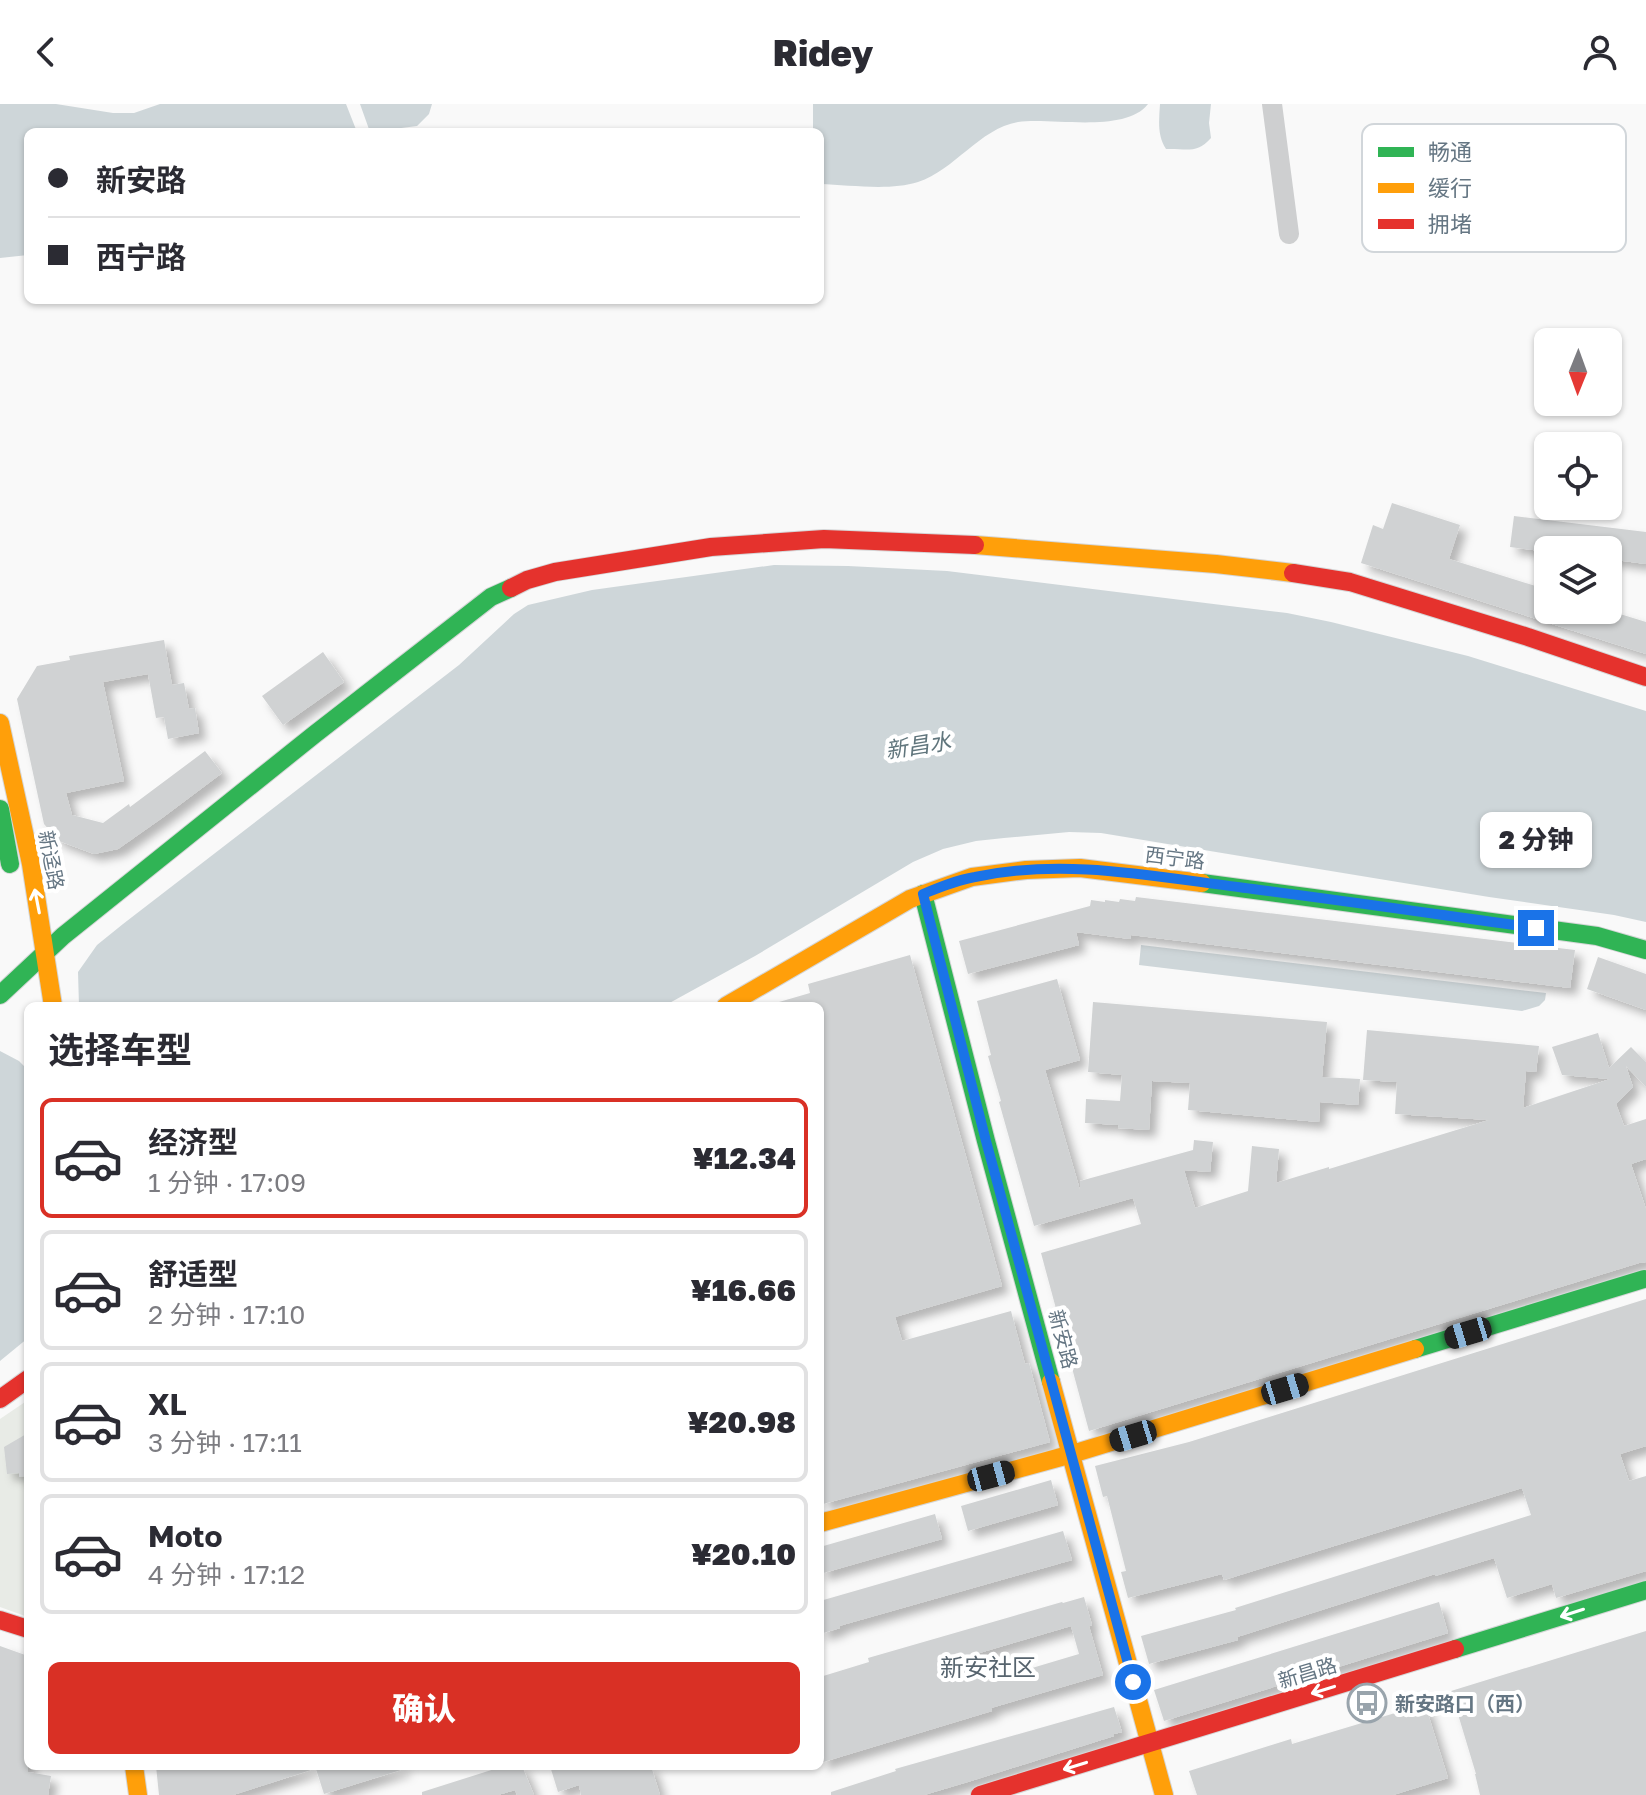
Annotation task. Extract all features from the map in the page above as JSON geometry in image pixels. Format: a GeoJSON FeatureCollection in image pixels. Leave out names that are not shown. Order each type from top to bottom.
{"type":"FeatureCollection","features":[{"type":"Feature","properties":{"kind":"street"},"geometry":{"type":"LineString","coordinates":[[1272,104],[1289,234]]}},
{"type":"Feature","properties":{"kind":"street"},"geometry":{"type":"LineString","coordinates":[[0,995],[63,936],[491,597],[527,580],[555,572],[711,547],[824,539],[1011,547],[1216,564],[1350,582],[1646,677]]}},
{"type":"Feature","properties":{"kind":"street","name":"新迳路"},"geometry":{"type":"LineString","coordinates":[[0,723],[13,801],[47,952],[53,1002]]}},
{"type":"Feature","properties":{"kind":"street"},"geometry":{"type":"LineString","coordinates":[[0,812],[13,801]]}},
{"type":"Feature","properties":{"kind":"street","name":"新迳路"},"geometry":{"type":"LineString","coordinates":[[0,812],[13,877]]}},
{"type":"Feature","properties":{"kind":"street","name":"西宁路"},"geometry":{"type":"LineString","coordinates":[[733,1002],[910,899],[972,877],[1026,870],[1080,868],[1325,898],[1597,936],[1646,950]]}},
{"type":"Feature","properties":{"kind":"street","name":"新安路"},"geometry":{"type":"LineString","coordinates":[[923,894],[986,1141],[1164,1795]]}},
{"type":"Feature","properties":{"kind":"street"},"geometry":{"type":"LineString","coordinates":[[25,939],[35,1002]]}},
{"type":"Feature","properties":{"kind":"street"},"geometry":{"type":"LineString","coordinates":[[824,1522],[1072,1454],[1644,1279]]}},
{"type":"Feature","properties":{"kind":"street"},"geometry":{"type":"LineString","coordinates":[[0,1399],[24,1382]]}},
{"type":"Feature","properties":{"kind":"street","name":"新昌路"},"geometry":{"type":"LineString","coordinates":[[980,1795],[1154,1756],[1646,1590]]}},
{"type":"Feature","properties":{"kind":"street"},"geometry":{"type":"LineString","coordinates":[[0,1620],[24,1628]]}},
{"type":"Feature","properties":{"kind":"street"},"geometry":{"type":"LineString","coordinates":[[135,1770],[138,1795]]}},
{"type":"Feature","properties":{"kind":"shaded area"},"geometry":{"type":"Polygon","coordinates":[[[24,1403],[24,1616],[0,1607],[0,1419],[24,1403]]]}},
{"type":"Feature","properties":{"kind":"water"},"geometry":{"type":"Polygon","coordinates":[[[0,104],[56,104],[113,113],[134,113],[160,104],[346,104],[355,128],[24,128],[24,255],[0,258],[0,104]]]}},
{"type":"Feature","properties":{"kind":"water"},"geometry":{"type":"Polygon","coordinates":[[[360,104],[432,104],[429,114],[417,126],[369,128],[360,104]]]}},
{"type":"Feature","properties":{"kind":"water"},"geometry":{"type":"Polygon","coordinates":[[[813,104],[1148,104],[1123,119],[1105,122],[1032,121],[1004,126],[931,176],[907,185],[883,187],[824,184],[824,128],[813,128],[813,104]]]}},
{"type":"Feature","properties":{"kind":"water"},"geometry":{"type":"Polygon","coordinates":[[[1160,104],[1211,104],[1211,138],[1195,149],[1166,149],[1160,133],[1160,104]]]}},
{"type":"Feature","properties":{"kind":"water","name":"新昌水"},"geometry":{"type":"Polygon","coordinates":[[[774,565],[947,571],[1287,613],[1468,656],[1646,711],[1646,922],[1101,833],[1069,832],[976,841],[943,849],[913,862],[671,1002],[79,1002],[78,972],[97,945],[123,924],[459,665],[514,614],[528,605],[592,590],[774,565]]]}},
{"type":"Feature","properties":{"kind":"water"},"geometry":{"type":"Polygon","coordinates":[[[1141,945],[1546,993],[1545,1000],[1539,1006],[1522,1011],[1139,965],[1141,945]]]}},
{"type":"Feature","properties":{"kind":"water"},"geometry":{"type":"Polygon","coordinates":[[[0,1051],[24,1066],[24,1341],[0,1361],[0,1051]]]}},
{"type":"Feature","properties":{"kind":"building"},"geometry":{"type":"Polygon","coordinates":[[[1392,503],[1460,525],[1449,559],[1534,586],[1534,618],[1361,563],[1373,525],[1383,529],[1392,503]]]}},
{"type":"Feature","properties":{"kind":"building"},"geometry":{"type":"Polygon","coordinates":[[[1514,516],[1646,532],[1646,564],[1622,561],[1622,536],[1534,536],[1534,550],[1510,547],[1514,516]]]}},
{"type":"Feature","properties":{"kind":"building"},"geometry":{"type":"Polygon","coordinates":[[[1622,615],[1646,622],[1646,654],[1552,624],[1622,624],[1622,615]]]}},
{"type":"Feature","properties":{"kind":"building"},"geometry":{"type":"Polygon","coordinates":[[[164,640],[172,685],[184,683],[189,709],[195,708],[199,733],[168,739],[164,717],[156,718],[148,674],[103,682],[124,781],[66,793],[72,815],[103,823],[129,804],[130,807],[205,751],[222,773],[118,849],[94,854],[59,841],[44,824],[17,699],[37,666],[70,660],[69,656],[164,640]]]}},
{"type":"Feature","properties":{"kind":"building"},"geometry":{"type":"Polygon","coordinates":[[[323,652],[344,682],[283,725],[262,696],[323,652]]]}},
{"type":"Feature","properties":{"kind":"building"},"geometry":{"type":"Polygon","coordinates":[[[1136,897],[1575,950],[1570,988],[1131,935],[1130,939],[1076,932],[1079,945],[968,974],[959,941],[1090,906],[1091,900],[1135,901],[1136,897]]]}},
{"type":"Feature","properties":{"kind":"building"},"geometry":{"type":"Polygon","coordinates":[[[910,955],[1002,1286],[895,1317],[902,1341],[1011,1311],[1025,1364],[1029,1363],[1050,1442],[824,1504],[824,1002],[779,1002],[810,993],[808,984],[910,955]]]}},
{"type":"Feature","properties":{"kind":"building"},"geometry":{"type":"Polygon","coordinates":[[[1598,957],[1646,974],[1646,1010],[1587,989],[1598,957]]]}},
{"type":"Feature","properties":{"kind":"building"},"geometry":{"type":"Polygon","coordinates":[[[1057,979],[1080,1060],[1045,1070],[1080,1190],[1080,1181],[1193,1150],[1194,1140],[1213,1142],[1210,1172],[1184,1170],[1195,1208],[1248,1191],[1252,1146],[1279,1149],[1276,1183],[1489,1120],[1395,1114],[1397,1082],[1363,1080],[1367,1030],[1539,1046],[1536,1072],[1526,1071],[1523,1108],[1610,1079],[1562,1075],[1552,1047],[1598,1033],[1609,1068],[1631,1047],[1646,1062],[1646,1087],[1626,1066],[1633,1087],[1616,1104],[1624,1126],[1646,1119],[1646,1159],[1631,1164],[1646,1209],[1646,1262],[1089,1431],[1041,1253],[1141,1224],[1133,1198],[1034,1226],[999,1102],[977,1001],[1057,979]]]}},
{"type":"Feature","properties":{"kind":"building"},"geometry":{"type":"Polygon","coordinates":[[[1093,1002],[1327,1022],[1322,1077],[1360,1079],[1358,1105],[1320,1102],[1319,1122],[1188,1110],[1190,1083],[1152,1081],[1149,1130],[1085,1123],[1086,1099],[1120,1101],[1122,1075],[1088,1072],[1093,1002]]]}},
{"type":"Feature","properties":{"kind":"building"},"geometry":{"type":"Polygon","coordinates":[[[1646,1299],[1646,1446],[1620,1454],[1629,1481],[1646,1476],[1646,1571],[1556,1598],[1552,1584],[1507,1598],[1494,1558],[1237,1637],[1238,1640],[1149,1664],[1141,1636],[1236,1610],[1531,1515],[1522,1488],[1224,1580],[1222,1574],[1128,1598],[1121,1572],[1126,1571],[1107,1496],[1103,1497],[1095,1466],[1189,1442],[1646,1299]]]}},
{"type":"Feature","properties":{"kind":"building"},"geometry":{"type":"Polygon","coordinates":[[[24,1435],[24,1476],[19,1477],[19,1473],[7,1474],[4,1447],[24,1435]]]}},
{"type":"Feature","properties":{"kind":"building"},"geometry":{"type":"Polygon","coordinates":[[[1051,1480],[1058,1505],[968,1531],[961,1506],[1051,1480]]]}},
{"type":"Feature","properties":{"kind":"building"},"geometry":{"type":"Polygon","coordinates":[[[935,1514],[942,1539],[824,1573],[824,1546],[935,1514]]]}},
{"type":"Feature","properties":{"kind":"building"},"geometry":{"type":"Polygon","coordinates":[[[1063,1531],[1072,1560],[824,1633],[824,1600],[1063,1531]]]}},
{"type":"Feature","properties":{"kind":"building"},"geometry":{"type":"Polygon","coordinates":[[[1084,1597],[1103,1675],[824,1762],[824,1676],[869,1662],[868,1658],[1084,1597]],[[1071,1626],[976,1654],[985,1682],[1079,1654],[1071,1626]]]}},
{"type":"Feature","properties":{"kind":"building"},"geometry":{"type":"Polygon","coordinates":[[[1439,1602],[1448,1633],[1164,1721],[1154,1690],[1439,1602]]]}},
{"type":"Feature","properties":{"kind":"building"},"geometry":{"type":"Polygon","coordinates":[[[1646,1631],[1646,1795],[1480,1795],[1451,1691],[1646,1631]]]}},
{"type":"Feature","properties":{"kind":"building"},"geometry":{"type":"Polygon","coordinates":[[[0,1646],[24,1655],[24,1770],[51,1776],[48,1795],[0,1795],[0,1646]]]}},
{"type":"Feature","properties":{"kind":"building"},"geometry":{"type":"Polygon","coordinates":[[[1425,1704],[1448,1778],[1393,1795],[1197,1795],[1189,1771],[1291,1739],[1292,1744],[1425,1704]]]}},
{"type":"Feature","properties":{"kind":"building"},"geometry":{"type":"Polygon","coordinates":[[[1114,1707],[1122,1732],[971,1781],[924,1795],[831,1795],[831,1792],[895,1769],[1114,1707]]]}},
{"type":"Feature","properties":{"kind":"building"},"geometry":{"type":"Polygon","coordinates":[[[156,1770],[311,1770],[233,1795],[159,1795],[156,1770]]]}},
{"type":"Feature","properties":{"kind":"building"},"geometry":{"type":"Polygon","coordinates":[[[316,1770],[401,1770],[324,1794],[316,1770]]]}},
{"type":"Feature","properties":{"kind":"building"},"geometry":{"type":"Polygon","coordinates":[[[491,1770],[524,1770],[534,1795],[517,1795],[515,1790],[498,1795],[422,1795],[422,1792],[491,1770]]]}},
{"type":"Feature","properties":{"kind":"building"},"geometry":{"type":"Polygon","coordinates":[[[551,1770],[652,1770],[660,1795],[581,1795],[579,1785],[558,1792],[551,1770]]]}},
{"type":"Feature","properties":{"kind":"traffic: fast"},"geometry":{"type":"LineString","coordinates":[[0,995],[63,936],[315,734],[491,597],[511,588]]}},
{"type":"Feature","properties":{"kind":"traffic: fast"},"geometry":{"type":"LineString","coordinates":[[0,809],[10,864]]}},
{"type":"Feature","properties":{"kind":"traffic: fast"},"geometry":{"type":"LineString","coordinates":[[1202,883],[1597,936],[1646,950]]}},
{"type":"Feature","properties":{"kind":"traffic: fast"},"geometry":{"type":"LineString","coordinates":[[923,894],[1051,1382]]}},
{"type":"Feature","properties":{"kind":"traffic: fast"},"geometry":{"type":"LineString","coordinates":[[1415,1349],[1644,1279]]}},
{"type":"Feature","properties":{"kind":"traffic: fast"},"geometry":{"type":"LineString","coordinates":[[1455,1649],[1646,1590]]}},
{"type":"Feature","properties":{"kind":"traffic: slow"},"geometry":{"type":"LineString","coordinates":[[975,545],[1293,573]]}},
{"type":"Feature","properties":{"kind":"traffic: slow"},"geometry":{"type":"LineString","coordinates":[[0,723],[31,864],[52,1002]]}},
{"type":"Feature","properties":{"kind":"traffic: slow"},"geometry":{"type":"LineString","coordinates":[[733,1002],[910,899],[972,877],[1026,870],[1080,868],[1202,883]]}},
{"type":"Feature","properties":{"kind":"traffic: slow"},"geometry":{"type":"LineString","coordinates":[[824,1522],[1072,1454],[1415,1349]]}},
{"type":"Feature","properties":{"kind":"traffic: slow"},"geometry":{"type":"LineString","coordinates":[[1051,1382],[1164,1795]]}},
{"type":"Feature","properties":{"kind":"traffic: slow"},"geometry":{"type":"LineString","coordinates":[[135,1770],[138,1795]]}},
{"type":"Feature","properties":{"kind":"traffic: jam"},"geometry":{"type":"LineString","coordinates":[[511,588],[555,572],[711,547],[824,539],[975,545]]}},
{"type":"Feature","properties":{"kind":"traffic: jam"},"geometry":{"type":"LineString","coordinates":[[1293,573],[1350,582],[1646,677]]}},
{"type":"Feature","properties":{"kind":"traffic: jam"},"geometry":{"type":"LineString","coordinates":[[0,1399],[24,1382]]}},
{"type":"Feature","properties":{"kind":"traffic: jam"},"geometry":{"type":"LineString","coordinates":[[0,1620],[24,1628]]}},
{"type":"Feature","properties":{"kind":"traffic: jam"},"geometry":{"type":"LineString","coordinates":[[980,1795],[1455,1649]]}},
{"type":"Feature","properties":{"kind":"place","name":"新安路口（西）"},"geometry":{"type":"Point","coordinates":[1367,1703]}},
{"type":"Feature","properties":{"kind":"district","name":"新安社区"},"geometry":{"type":"Point","coordinates":[988,1666]}},
{"type":"Feature","properties":{"kind":"route"},"geometry":{"type":"LineString","coordinates":[[1133,1682],[986,1141],[923,894],[972,877],[1026,870],[1080,868],[1536,928]]}}]}
